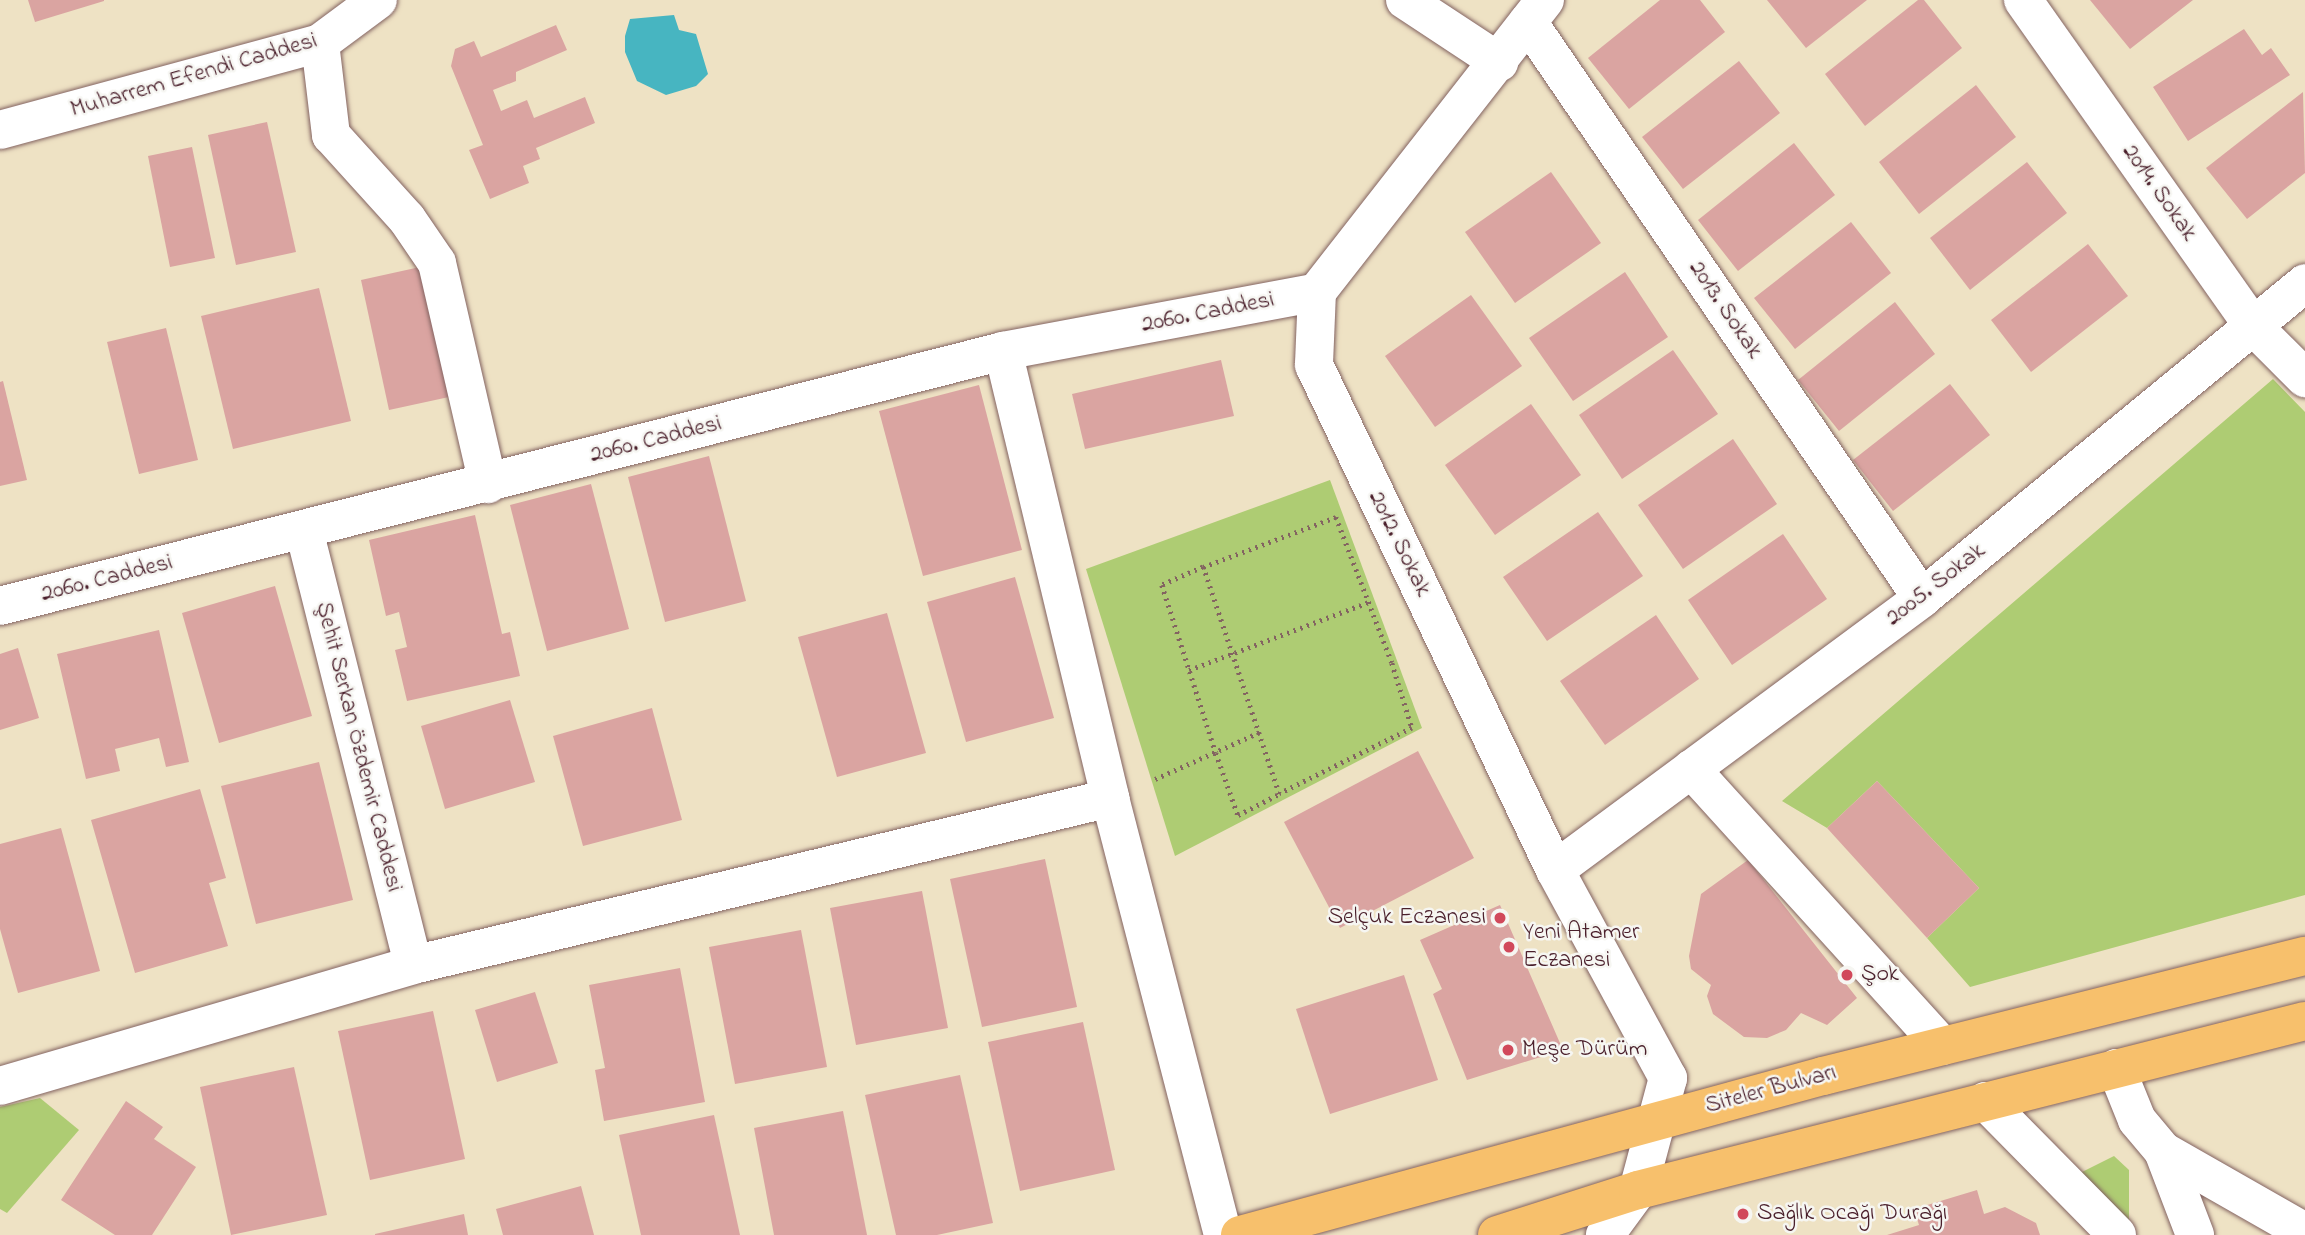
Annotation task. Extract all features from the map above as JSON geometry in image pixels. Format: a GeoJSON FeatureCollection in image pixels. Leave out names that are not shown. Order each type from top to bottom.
{"type":"FeatureCollection","features":[{"type":"Feature","properties":{"kind":"main road","name":"Siteler Bulvarı"},"geometry":{"type":"LineString","coordinates":[[1240,1235],[1655,1120],[2305,956]]}},
{"type":"Feature","properties":{"kind":"main road"},"geometry":{"type":"LineString","coordinates":[[1497,1235],[1638,1190],[2305,1021]]}},
{"type":"Feature","properties":{"kind":"street","name":"Muharrem Efendi Caddesi"},"geometry":{"type":"LineString","coordinates":[[0,130],[320,43],[378,0]]}},
{"type":"Feature","properties":{"kind":"street"},"geometry":{"type":"LineString","coordinates":[[1405,0],[1499,62]]}},
{"type":"Feature","properties":{"kind":"street","name":"2014. Sokak"},"geometry":{"type":"LineString","coordinates":[[2023,0],[2253,326],[2305,378]]}},
{"type":"Feature","properties":{"kind":"street"},"geometry":{"type":"LineString","coordinates":[[1317,292],[1537,11]]}},
{"type":"Feature","properties":{"kind":"street","name":"2013. Sokak"},"geometry":{"type":"LineString","coordinates":[[1537,11],[1922,598]]}},
{"type":"Feature","properties":{"kind":"street"},"geometry":{"type":"LineString","coordinates":[[320,43],[331,135],[407,219],[437,263],[488,484]]}},
{"type":"Feature","properties":{"kind":"street","name":"2005. Sokak"},"geometry":{"type":"LineString","coordinates":[[1555,870],[1922,598],[2305,283]]}},
{"type":"Feature","properties":{"kind":"street","name":"2060. Caddesi"},"geometry":{"type":"LineString","coordinates":[[0,606],[1003,351],[1317,292]]}},
{"type":"Feature","properties":{"kind":"street","name":"2012. Sokak"},"geometry":{"type":"LineString","coordinates":[[1317,292],[1314,365],[1555,870],[1668,1078],[1638,1190]]}},
{"type":"Feature","properties":{"kind":"street"},"geometry":{"type":"LineString","coordinates":[[1003,351],[1110,798],[1223,1235]]}},
{"type":"Feature","properties":{"kind":"street","name":"Şehit Serkan Özdemir Caddesi"},"geometry":{"type":"LineString","coordinates":[[304,530],[413,965]]}},
{"type":"Feature","properties":{"kind":"street"},"geometry":{"type":"LineString","coordinates":[[1691,769],[1942,1046]]}},
{"type":"Feature","properties":{"kind":"street"},"geometry":{"type":"LineString","coordinates":[[0,1086],[413,965],[1110,798]]}},
{"type":"Feature","properties":{"kind":"street"},"geometry":{"type":"LineString","coordinates":[[2116,1068],[2137,1120],[2163,1151],[2195,1235]]}},
{"type":"Feature","properties":{"kind":"street"},"geometry":{"type":"LineString","coordinates":[[1985,1101],[2117,1235]]}},
{"type":"Feature","properties":{"kind":"street"},"geometry":{"type":"LineString","coordinates":[[2163,1151],[2305,1232]]}},
{"type":"Feature","properties":{"kind":"street"},"geometry":{"type":"LineString","coordinates":[[1605,1235],[1638,1190]]}},
{"type":"Feature","properties":{"kind":"path"},"geometry":{"type":"LineString","coordinates":[[1336,517],[1369,602],[1412,728],[1238,815],[1162,585],[1336,517]]}},
{"type":"Feature","properties":{"kind":"path"},"geometry":{"type":"LineString","coordinates":[[1203,567],[1279,794]]}},
{"type":"Feature","properties":{"kind":"path"},"geometry":{"type":"LineString","coordinates":[[1189,670],[1369,602]]}},
{"type":"Feature","properties":{"kind":"path"},"geometry":{"type":"LineString","coordinates":[[1110,798],[1260,732]]}},
{"type":"Feature","properties":{"kind":"green space"},"geometry":{"type":"Polygon","coordinates":[[[2273,379],[2305,412],[2305,895],[1970,987],[1927,938],[1979,888],[1877,781],[1827,828],[1782,801],[2273,379]]]}},
{"type":"Feature","properties":{"kind":"green space"},"geometry":{"type":"Polygon","coordinates":[[[1330,480],[1422,728],[1175,856],[1086,569],[1330,480]]]}},
{"type":"Feature","properties":{"kind":"green space"},"geometry":{"type":"Polygon","coordinates":[[[40,1098],[79,1130],[7,1213],[0,1209],[0,1107],[40,1098]]]}},
{"type":"Feature","properties":{"kind":"green space"},"geometry":{"type":"Polygon","coordinates":[[[2114,1156],[2129,1170],[2129,1234],[2072,1177],[2114,1156]]]}},
{"type":"Feature","properties":{"kind":"water"},"geometry":{"type":"Polygon","coordinates":[[[674,15],[679,30],[696,34],[708,74],[696,86],[666,95],[637,81],[625,52],[625,36],[630,19],[674,15]]]}},
{"type":"Feature","properties":{"kind":"building"},"geometry":{"type":"Polygon","coordinates":[[[28,0],[104,0],[104,1],[35,22],[28,0]]]}},
{"type":"Feature","properties":{"kind":"building"},"geometry":{"type":"Polygon","coordinates":[[[1660,0],[1700,0],[1725,32],[1629,109],[1588,58],[1660,0]]]}},
{"type":"Feature","properties":{"kind":"building"},"geometry":{"type":"Polygon","coordinates":[[[1767,0],[1867,0],[1806,48],[1767,0]]]}},
{"type":"Feature","properties":{"kind":"building"},"geometry":{"type":"Polygon","coordinates":[[[1918,0],[1924,0],[1962,48],[1865,126],[1825,74],[1918,0]]]}},
{"type":"Feature","properties":{"kind":"building"},"geometry":{"type":"Polygon","coordinates":[[[2090,0],[2193,0],[2130,49],[2090,0]]]}},
{"type":"Feature","properties":{"kind":"building"},"geometry":{"type":"Polygon","coordinates":[[[556,25],[567,50],[516,72],[516,81],[493,90],[501,111],[527,100],[534,118],[585,97],[595,123],[536,148],[540,159],[523,166],[529,183],[490,199],[469,150],[483,145],[451,66],[455,49],[474,41],[481,57],[556,25]]]}},
{"type":"Feature","properties":{"kind":"building"},"geometry":{"type":"Polygon","coordinates":[[[2244,29],[2262,55],[2271,48],[2290,75],[2188,141],[2153,87],[2244,29]]]}},
{"type":"Feature","properties":{"kind":"building"},"geometry":{"type":"Polygon","coordinates":[[[1739,61],[1780,113],[1683,189],[1642,137],[1739,61]]]}},
{"type":"Feature","properties":{"kind":"building"},"geometry":{"type":"Polygon","coordinates":[[[1976,85],[2016,137],[1919,214],[1879,162],[1976,85]]]}},
{"type":"Feature","properties":{"kind":"building"},"geometry":{"type":"Polygon","coordinates":[[[2303,92],[2305,173],[2247,219],[2206,168],[2303,92]]]}},
{"type":"Feature","properties":{"kind":"building"},"geometry":{"type":"Polygon","coordinates":[[[267,122],[296,252],[236,265],[208,135],[267,122]]]}},
{"type":"Feature","properties":{"kind":"building"},"geometry":{"type":"Polygon","coordinates":[[[1794,143],[1835,195],[1738,271],[1698,220],[1794,143]]]}},
{"type":"Feature","properties":{"kind":"building"},"geometry":{"type":"Polygon","coordinates":[[[192,147],[215,258],[170,267],[148,156],[192,147]]]}},
{"type":"Feature","properties":{"kind":"building"},"geometry":{"type":"Polygon","coordinates":[[[2027,162],[2067,213],[1970,290],[1930,238],[2027,162]]]}},
{"type":"Feature","properties":{"kind":"building"},"geometry":{"type":"Polygon","coordinates":[[[1551,172],[1601,243],[1515,303],[1465,232],[1551,172]]]}},
{"type":"Feature","properties":{"kind":"building"},"geometry":{"type":"Polygon","coordinates":[[[1851,222],[1891,273],[1795,349],[1754,298],[1851,222]]]}},
{"type":"Feature","properties":{"kind":"building"},"geometry":{"type":"Polygon","coordinates":[[[2088,244],[2128,296],[2031,372],[1991,320],[2088,244]]]}},
{"type":"Feature","properties":{"kind":"building"},"geometry":{"type":"Polygon","coordinates":[[[420,267],[449,397],[389,410],[361,280],[420,267]]]}},
{"type":"Feature","properties":{"kind":"building"},"geometry":{"type":"Polygon","coordinates":[[[1625,272],[1668,337],[1573,401],[1529,338],[1625,272]]]}},
{"type":"Feature","properties":{"kind":"building"},"geometry":{"type":"Polygon","coordinates":[[[319,288],[351,421],[233,449],[201,316],[319,288]]]}},
{"type":"Feature","properties":{"kind":"building"},"geometry":{"type":"Polygon","coordinates":[[[1471,295],[1522,366],[1435,427],[1385,356],[1471,295]]]}},
{"type":"Feature","properties":{"kind":"building"},"geometry":{"type":"Polygon","coordinates":[[[1895,302],[1935,354],[1839,431],[1798,380],[1895,302]]]}},
{"type":"Feature","properties":{"kind":"building"},"geometry":{"type":"Polygon","coordinates":[[[166,328],[198,460],[139,474],[107,342],[166,328]]]}},
{"type":"Feature","properties":{"kind":"building"},"geometry":{"type":"Polygon","coordinates":[[[1673,350],[1718,414],[1622,479],[1579,415],[1673,350]]]}},
{"type":"Feature","properties":{"kind":"building"},"geometry":{"type":"Polygon","coordinates":[[[1221,360],[1234,416],[1085,449],[1072,394],[1221,360]]]}},
{"type":"Feature","properties":{"kind":"building"},"geometry":{"type":"Polygon","coordinates":[[[3,381],[27,480],[0,486],[0,382],[3,381]]]}},
{"type":"Feature","properties":{"kind":"building"},"geometry":{"type":"Polygon","coordinates":[[[1950,384],[1990,435],[1893,511],[1853,460],[1950,384]]]}},
{"type":"Feature","properties":{"kind":"building"},"geometry":{"type":"Polygon","coordinates":[[[979,385],[1022,550],[923,576],[879,411],[979,385]]]}},
{"type":"Feature","properties":{"kind":"building"},"geometry":{"type":"Polygon","coordinates":[[[1531,404],[1581,475],[1495,535],[1445,465],[1531,404]]]}},
{"type":"Feature","properties":{"kind":"building"},"geometry":{"type":"Polygon","coordinates":[[[1733,439],[1777,504],[1683,569],[1638,505],[1733,439]]]}},
{"type":"Feature","properties":{"kind":"building"},"geometry":{"type":"Polygon","coordinates":[[[709,456],[746,601],[665,622],[628,477],[709,456]]]}},
{"type":"Feature","properties":{"kind":"building"},"geometry":{"type":"Polygon","coordinates":[[[591,484],[629,629],[547,651],[510,505],[591,484]]]}},
{"type":"Feature","properties":{"kind":"building"},"geometry":{"type":"Polygon","coordinates":[[[1598,512],[1643,576],[1547,641],[1503,577],[1598,512]]]}},
{"type":"Feature","properties":{"kind":"building"},"geometry":{"type":"Polygon","coordinates":[[[475,515],[502,634],[510,632],[520,676],[407,701],[395,650],[407,647],[399,612],[386,616],[369,540],[475,515]]]}},
{"type":"Feature","properties":{"kind":"building"},"geometry":{"type":"Polygon","coordinates":[[[1783,534],[1827,599],[1732,665],[1688,600],[1783,534]]]}},
{"type":"Feature","properties":{"kind":"building"},"geometry":{"type":"Polygon","coordinates":[[[1015,577],[1054,718],[966,742],[927,602],[1015,577]]]}},
{"type":"Feature","properties":{"kind":"building"},"geometry":{"type":"Polygon","coordinates":[[[275,586],[312,716],[219,743],[182,613],[275,586]]]}},
{"type":"Feature","properties":{"kind":"building"},"geometry":{"type":"Polygon","coordinates":[[[887,613],[926,753],[837,777],[798,637],[887,613]]]}},
{"type":"Feature","properties":{"kind":"building"},"geometry":{"type":"Polygon","coordinates":[[[1656,615],[1699,679],[1605,745],[1560,681],[1656,615]]]}},
{"type":"Feature","properties":{"kind":"building"},"geometry":{"type":"Polygon","coordinates":[[[159,630],[189,762],[166,767],[159,738],[115,749],[120,771],[86,779],[57,654],[159,630]]]}},
{"type":"Feature","properties":{"kind":"building"},"geometry":{"type":"Polygon","coordinates":[[[18,648],[39,718],[0,730],[0,654],[18,648]]]}},
{"type":"Feature","properties":{"kind":"building"},"geometry":{"type":"Polygon","coordinates":[[[510,700],[535,782],[445,809],[421,726],[510,700]]]}},
{"type":"Feature","properties":{"kind":"building"},"geometry":{"type":"Polygon","coordinates":[[[652,708],[682,820],[583,846],[553,736],[652,708]]]}},
{"type":"Feature","properties":{"kind":"building"},"geometry":{"type":"Polygon","coordinates":[[[1418,751],[1474,858],[1340,928],[1284,822],[1418,751]]]}},
{"type":"Feature","properties":{"kind":"building"},"geometry":{"type":"Polygon","coordinates":[[[319,762],[353,900],[256,924],[221,786],[319,762]]]}},
{"type":"Feature","properties":{"kind":"building"},"geometry":{"type":"Polygon","coordinates":[[[1877,781],[1979,888],[1927,938],[1827,828],[1877,781]]]}},
{"type":"Feature","properties":{"kind":"building"},"geometry":{"type":"Polygon","coordinates":[[[200,789],[226,878],[209,883],[228,946],[135,973],[91,820],[200,789]]]}},
{"type":"Feature","properties":{"kind":"building"},"geometry":{"type":"Polygon","coordinates":[[[61,828],[100,971],[18,993],[0,929],[0,844],[61,828]]]}},
{"type":"Feature","properties":{"kind":"building"},"geometry":{"type":"Polygon","coordinates":[[[1045,859],[1077,1007],[982,1027],[950,879],[1045,859]]]}},
{"type":"Feature","properties":{"kind":"building"},"geometry":{"type":"Polygon","coordinates":[[[1748,860],[1857,998],[1827,1025],[1801,1013],[1786,1030],[1767,1038],[1744,1037],[1713,1014],[1707,996],[1711,985],[1691,969],[1689,956],[1701,894],[1748,860]]]}},
{"type":"Feature","properties":{"kind":"building"},"geometry":{"type":"Polygon","coordinates":[[[922,891],[948,1028],[856,1045],[830,908],[922,891]]]}},
{"type":"Feature","properties":{"kind":"building"},"geometry":{"type":"Polygon","coordinates":[[[1500,905],[1563,1050],[1467,1080],[1433,994],[1442,989],[1420,940],[1500,905]]]}},
{"type":"Feature","properties":{"kind":"building"},"geometry":{"type":"Polygon","coordinates":[[[801,930],[827,1067],[735,1084],[709,947],[801,930]]]}},
{"type":"Feature","properties":{"kind":"building"},"geometry":{"type":"Polygon","coordinates":[[[680,968],[705,1102],[604,1121],[595,1070],[605,1068],[589,985],[680,968]]]}},
{"type":"Feature","properties":{"kind":"building"},"geometry":{"type":"Polygon","coordinates":[[[1404,975],[1438,1080],[1330,1114],[1296,1009],[1404,975]]]}},
{"type":"Feature","properties":{"kind":"building"},"geometry":{"type":"Polygon","coordinates":[[[535,992],[558,1063],[497,1082],[475,1010],[535,992]]]}},
{"type":"Feature","properties":{"kind":"building"},"geometry":{"type":"Polygon","coordinates":[[[433,1011],[465,1159],[370,1180],[338,1031],[433,1011]]]}},
{"type":"Feature","properties":{"kind":"building"},"geometry":{"type":"Polygon","coordinates":[[[1083,1022],[1115,1170],[1020,1191],[988,1042],[1083,1022]]]}},
{"type":"Feature","properties":{"kind":"building"},"geometry":{"type":"Polygon","coordinates":[[[294,1067],[327,1215],[231,1235],[200,1087],[294,1067]]]}},
{"type":"Feature","properties":{"kind":"building"},"geometry":{"type":"Polygon","coordinates":[[[960,1075],[993,1223],[937,1235],[896,1235],[865,1095],[960,1075]]]}},
{"type":"Feature","properties":{"kind":"building"},"geometry":{"type":"Polygon","coordinates":[[[126,1101],[163,1127],[154,1139],[196,1167],[152,1235],[115,1235],[61,1200],[126,1101]]]}},
{"type":"Feature","properties":{"kind":"building"},"geometry":{"type":"Polygon","coordinates":[[[843,1111],[867,1235],[774,1235],[754,1128],[843,1111]]]}},
{"type":"Feature","properties":{"kind":"building"},"geometry":{"type":"Polygon","coordinates":[[[714,1115],[740,1235],[641,1235],[619,1135],[714,1115]]]}},
{"type":"Feature","properties":{"kind":"building"},"geometry":{"type":"Polygon","coordinates":[[[581,1186],[594,1235],[503,1235],[496,1209],[581,1186]]]}},
{"type":"Feature","properties":{"kind":"building"},"geometry":{"type":"Polygon","coordinates":[[[1977,1190],[1984,1214],[2005,1207],[2036,1223],[2040,1235],[1887,1235],[1919,1225],[1914,1209],[1977,1190]]]}},
{"type":"Feature","properties":{"kind":"building"},"geometry":{"type":"Polygon","coordinates":[[[464,1214],[468,1235],[375,1235],[375,1234],[464,1214]]]}},
{"type":"Feature","properties":{"kind":"place","name":"Selçuk Eczanesi"},"geometry":{"type":"Point","coordinates":[1500,918]}},
{"type":"Feature","properties":{"kind":"place","name":"Yeni Atamer Eczanesi"},"geometry":{"type":"Point","coordinates":[1509,947]}},
{"type":"Feature","properties":{"kind":"place","name":"Şok"},"geometry":{"type":"Point","coordinates":[1847,975]}},
{"type":"Feature","properties":{"kind":"place","name":"Meşe Dürüm"},"geometry":{"type":"Point","coordinates":[1508,1050]}},
{"type":"Feature","properties":{"kind":"place","name":"Sağlık Ocağı Durağı"},"geometry":{"type":"Point","coordinates":[1743,1214]}}]}
